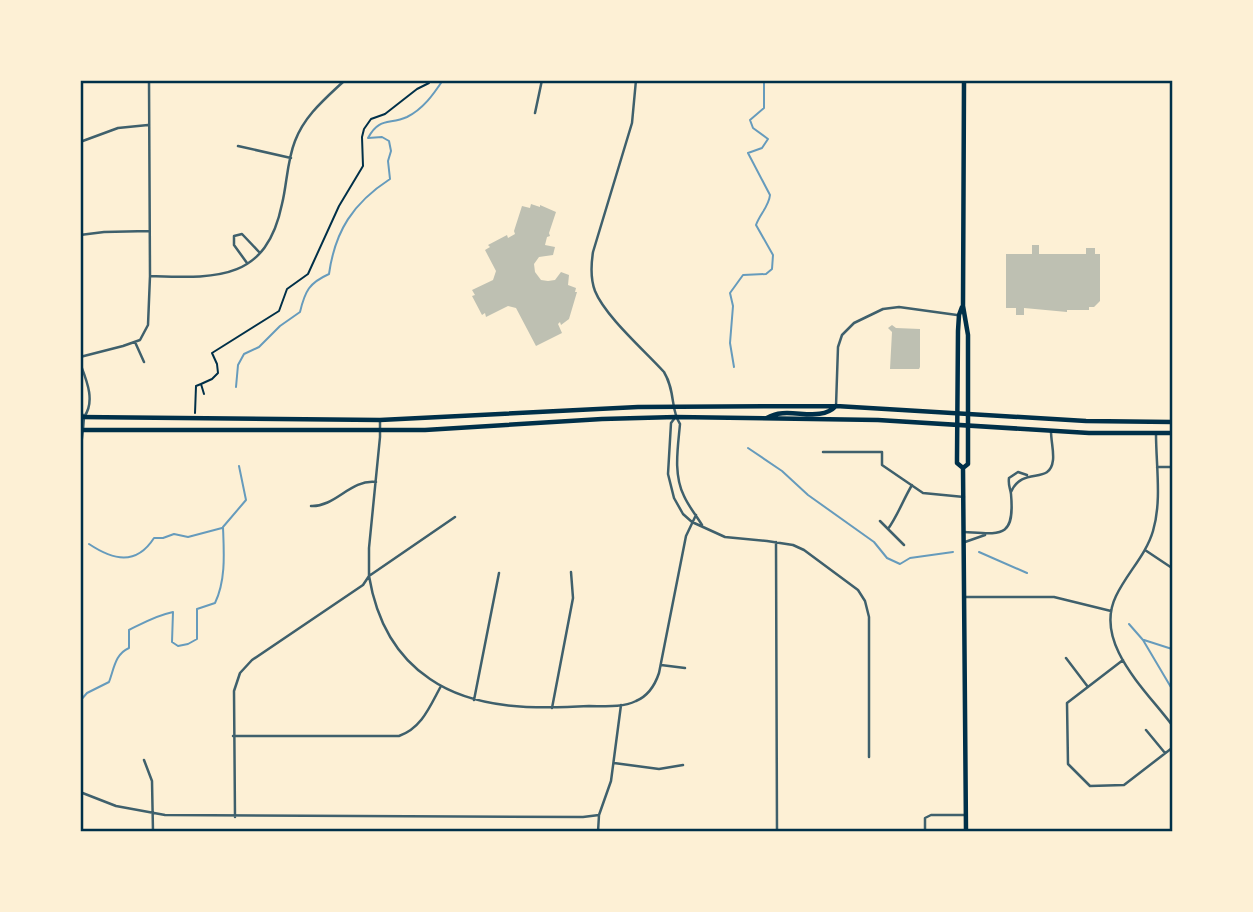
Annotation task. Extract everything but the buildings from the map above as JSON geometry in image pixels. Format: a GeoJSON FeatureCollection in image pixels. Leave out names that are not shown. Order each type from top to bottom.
{"type":"FeatureCollection","features":[{"type":"Feature","properties":{"kind":"main road"},"geometry":{"type":"LineString","coordinates":[[963,468],[968,464],[969,426],[963,306],[964,80]]}},
{"type":"Feature","properties":{"kind":"main road"},"geometry":{"type":"LineString","coordinates":[[963,306],[959,316],[957,463],[963,468],[964,497],[966,831]]}},
{"type":"Feature","properties":{"kind":"main road"},"geometry":{"type":"LineString","coordinates":[[82,417],[380,420],[674,406],[836,406],[957,415],[1172,422]]}},
{"type":"Feature","properties":{"kind":"main road"},"geometry":{"type":"LineString","coordinates":[[766,418],[774,414],[827,414],[836,406]]}},
{"type":"Feature","properties":{"kind":"main road"},"geometry":{"type":"LineString","coordinates":[[82,430],[380,431],[676,417],[864,420],[1172,433]]}},
{"type":"Feature","properties":{"kind":"street"},"geometry":{"type":"LineString","coordinates":[[80,357],[140,340],[148,325],[149,80]]}},
{"type":"Feature","properties":{"kind":"street"},"geometry":{"type":"LineString","coordinates":[[150,276],[209,276],[232,273],[260,253],[269,242],[279,219],[294,142],[304,122],[316,107],[345,80]]}},
{"type":"Feature","properties":{"kind":"street"},"geometry":{"type":"LineString","coordinates":[[535,113],[542,80]]}},
{"type":"Feature","properties":{"kind":"street"},"geometry":{"type":"LineString","coordinates":[[636,80],[632,122],[590,269],[594,290],[603,305],[664,372],[671,384],[676,417],[680,424],[677,468],[679,482],[684,496],[702,525]]}},
{"type":"Feature","properties":{"kind":"street"},"geometry":{"type":"LineString","coordinates":[[80,142],[118,128],[149,125]]}},
{"type":"Feature","properties":{"kind":"street"},"geometry":{"type":"LineString","coordinates":[[238,146],[291,159]]}},
{"type":"Feature","properties":{"kind":"street"},"geometry":{"type":"LineString","coordinates":[[80,235],[149,231]]}},
{"type":"Feature","properties":{"kind":"street"},"geometry":{"type":"LineString","coordinates":[[248,264],[234,246],[233,236],[242,234],[260,253]]}},
{"type":"Feature","properties":{"kind":"street"},"geometry":{"type":"LineString","coordinates":[[836,406],[838,347],[842,335],[854,324],[883,309],[899,307],[965,316]]}},
{"type":"Feature","properties":{"kind":"street"},"geometry":{"type":"LineString","coordinates":[[135,342],[144,362]]}},
{"type":"Feature","properties":{"kind":"street"},"geometry":{"type":"LineString","coordinates":[[81,367],[87,374],[89,398],[89,410],[82,417]]}},
{"type":"Feature","properties":{"kind":"street"},"geometry":{"type":"LineString","coordinates":[[80,411],[82,430]]}},
{"type":"Feature","properties":{"kind":"street"},"geometry":{"type":"LineString","coordinates":[[676,417],[671,423],[670,485],[683,514],[692,522],[717,534],[776,542],[804,550],[858,590],[868,610],[869,757]]}},
{"type":"Feature","properties":{"kind":"street"},"geometry":{"type":"LineString","coordinates":[[380,420],[369,548],[369,576],[375,605],[391,640],[415,667],[442,686],[474,700],[552,708],[621,705],[634,703],[643,697],[657,679],[686,536],[696,515]]}},
{"type":"Feature","properties":{"kind":"street"},"geometry":{"type":"LineString","coordinates":[[1011,492],[1008,485],[1013,473],[1045,474],[1050,469],[1053,460],[1052,430]]}},
{"type":"Feature","properties":{"kind":"street"},"geometry":{"type":"LineString","coordinates":[[1156,433],[1156,516],[1145,550],[1118,591],[1111,611],[1111,638],[1123,660],[1172,725]]}},
{"type":"Feature","properties":{"kind":"street"},"geometry":{"type":"LineString","coordinates":[[823,452],[882,452],[882,465],[923,493],[964,497]]}},
{"type":"Feature","properties":{"kind":"street"},"geometry":{"type":"LineString","coordinates":[[1157,467],[1172,467]]}},
{"type":"Feature","properties":{"kind":"street"},"geometry":{"type":"LineString","coordinates":[[964,532],[985,535],[1006,530],[1010,522],[1011,492],[1014,484],[1027,475]]}},
{"type":"Feature","properties":{"kind":"street"},"geometry":{"type":"LineString","coordinates":[[311,506],[327,503],[362,482],[376,482]]}},
{"type":"Feature","properties":{"kind":"street"},"geometry":{"type":"LineString","coordinates":[[670,485],[679,482]]}},
{"type":"Feature","properties":{"kind":"street"},"geometry":{"type":"LineString","coordinates":[[888,529],[912,485]]}},
{"type":"Feature","properties":{"kind":"street"},"geometry":{"type":"LineString","coordinates":[[235,817],[233,691],[245,666],[363,585],[369,576],[455,517]]}},
{"type":"Feature","properties":{"kind":"street"},"geometry":{"type":"LineString","coordinates":[[880,521],[904,545]]}},
{"type":"Feature","properties":{"kind":"street"},"geometry":{"type":"LineString","coordinates":[[965,542],[985,535]]}},
{"type":"Feature","properties":{"kind":"street"},"geometry":{"type":"LineString","coordinates":[[776,542],[777,831]]}},
{"type":"Feature","properties":{"kind":"street"},"geometry":{"type":"LineString","coordinates":[[1145,550],[1172,568]]}},
{"type":"Feature","properties":{"kind":"street"},"geometry":{"type":"LineString","coordinates":[[552,708],[573,598],[571,572]]}},
{"type":"Feature","properties":{"kind":"street"},"geometry":{"type":"LineString","coordinates":[[474,700],[499,573]]}},
{"type":"Feature","properties":{"kind":"street"},"geometry":{"type":"LineString","coordinates":[[966,597],[1054,597],[1111,611]]}},
{"type":"Feature","properties":{"kind":"street"},"geometry":{"type":"LineString","coordinates":[[1066,658],[1088,687]]}},
{"type":"Feature","properties":{"kind":"street"},"geometry":{"type":"LineString","coordinates":[[1123,660],[1067,703],[1068,764],[1090,786],[1124,785],[1172,748]]}},
{"type":"Feature","properties":{"kind":"street"},"geometry":{"type":"LineString","coordinates":[[660,665],[685,668]]}},
{"type":"Feature","properties":{"kind":"street"},"geometry":{"type":"LineString","coordinates":[[233,736],[399,736],[415,728],[442,686]]}},
{"type":"Feature","properties":{"kind":"street"},"geometry":{"type":"LineString","coordinates":[[598,831],[599,815],[609,789],[614,764],[621,705]]}},
{"type":"Feature","properties":{"kind":"street"},"geometry":{"type":"LineString","coordinates":[[1146,730],[1165,753]]}},
{"type":"Feature","properties":{"kind":"street"},"geometry":{"type":"LineString","coordinates":[[144,760],[152,780],[153,831]]}},
{"type":"Feature","properties":{"kind":"street"},"geometry":{"type":"LineString","coordinates":[[614,764],[665,769],[683,765]]}},
{"type":"Feature","properties":{"kind":"street"},"geometry":{"type":"LineString","coordinates":[[81,793],[116,806],[152,814],[235,817],[599,815]]}},
{"type":"Feature","properties":{"kind":"street"},"geometry":{"type":"LineString","coordinates":[[925,831],[925,818],[931,815],[966,815]]}},
{"type":"Feature","properties":{"kind":"lane"},"geometry":{"type":"LineString","coordinates":[[80,458],[82,430]]}},
{"type":"Feature","properties":{"kind":"path"},"geometry":{"type":"LineString","coordinates":[[195,414],[195,389],[218,373],[212,353],[279,311],[288,289],[308,274],[339,206],[363,166],[362,137],[371,119],[385,114],[430,80]]}},
{"type":"Feature","properties":{"kind":"path"},"geometry":{"type":"LineString","coordinates":[[201,384],[204,394]]}},
{"type":"Feature","properties":{"kind":"waterway"},"geometry":{"type":"LineString","coordinates":[[236,387],[238,365],[244,354],[259,347],[280,326],[300,312],[309,288],[329,274],[336,244],[348,219],[366,198],[390,179],[389,141],[382,137],[368,138],[372,131],[380,124],[407,117],[418,110],[443,80]]}},
{"type":"Feature","properties":{"kind":"waterway"},"geometry":{"type":"LineString","coordinates":[[734,367],[730,343],[733,306],[730,293],[743,275],[766,274],[772,269],[773,255],[756,225],[770,195],[748,153],[762,148],[768,139],[753,128],[750,120],[764,108],[764,80]]}},
{"type":"Feature","properties":{"kind":"waterway"},"geometry":{"type":"LineString","coordinates":[[748,448],[874,542],[887,558],[900,564],[910,558],[953,552]]}},
{"type":"Feature","properties":{"kind":"waterway"},"geometry":{"type":"LineString","coordinates":[[80,701],[87,693],[109,682],[118,658],[129,648],[129,630],[173,612],[172,642],[178,646],[197,639],[197,609],[215,603],[219,594],[224,566],[223,527],[246,500],[239,466]]}},
{"type":"Feature","properties":{"kind":"waterway"},"geometry":{"type":"LineString","coordinates":[[89,544],[107,554],[124,558],[140,553],[154,538],[174,534],[188,537],[222,528]]}},
{"type":"Feature","properties":{"kind":"waterway"},"geometry":{"type":"LineString","coordinates":[[979,552],[1027,573]]}},
{"type":"Feature","properties":{"kind":"waterway"},"geometry":{"type":"LineString","coordinates":[[1129,624],[1143,640],[1172,689]]}},
{"type":"Feature","properties":{"kind":"waterway"},"geometry":{"type":"LineString","coordinates":[[1144,640],[1172,649]]}}]}
